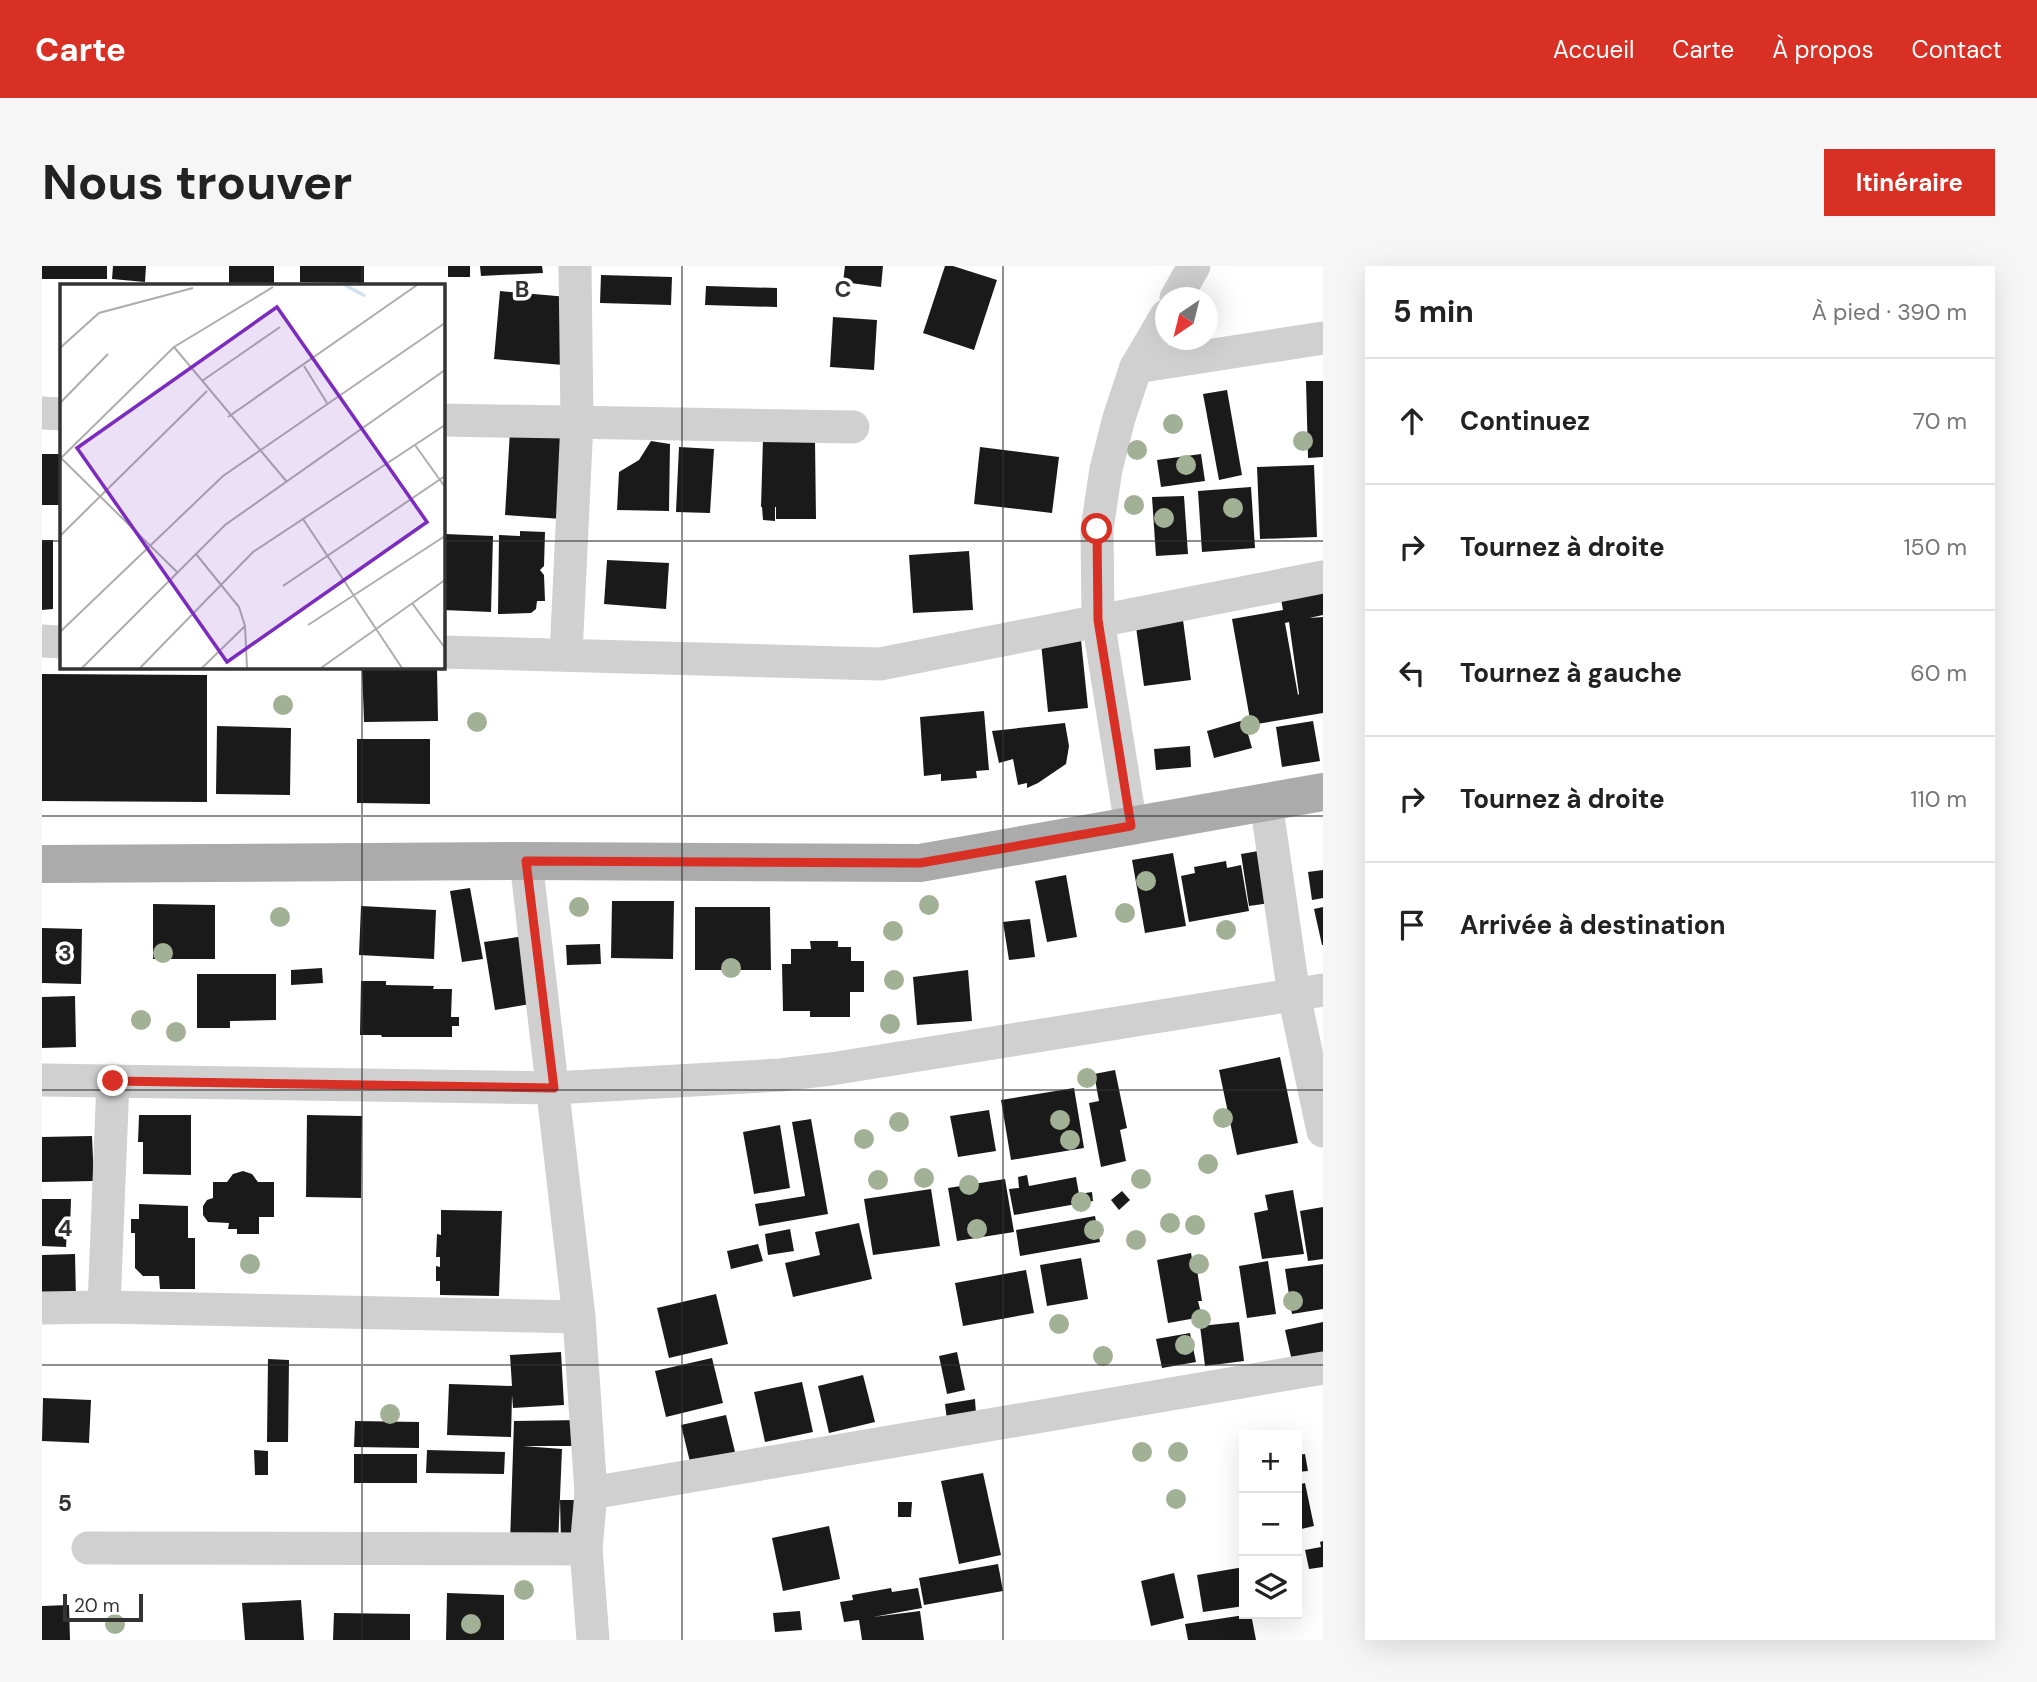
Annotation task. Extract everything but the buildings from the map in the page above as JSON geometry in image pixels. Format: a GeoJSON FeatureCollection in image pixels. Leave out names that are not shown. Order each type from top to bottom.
{"type":"FeatureCollection","features":[{"type":"Feature","properties":{"kind":"main road"},"geometry":{"type":"LineString","coordinates":[[42,864],[526,861],[920,863],[1323,792]]}},
{"type":"Feature","properties":{"kind":"street"},"geometry":{"type":"LineString","coordinates":[[566,655],[577,422],[575,266]]}},
{"type":"Feature","properties":{"kind":"street"},"geometry":{"type":"LineString","coordinates":[[1182,287],[1194,266]]}},
{"type":"Feature","properties":{"kind":"street"},"geometry":{"type":"LineString","coordinates":[[1131,826],[1098,620],[1097,529],[1104,481],[1119,418],[1136,368],[1155,335]]}},
{"type":"Feature","properties":{"kind":"street"},"geometry":{"type":"LineString","coordinates":[[1136,368],[1323,338]]}},
{"type":"Feature","properties":{"kind":"street"},"geometry":{"type":"LineString","coordinates":[[42,413],[60,414]]}},
{"type":"Feature","properties":{"kind":"street"},"geometry":{"type":"LineString","coordinates":[[444,420],[853,427]]}},
{"type":"Feature","properties":{"kind":"street"},"geometry":{"type":"LineString","coordinates":[[444,652],[880,664],[1323,577]]}},
{"type":"Feature","properties":{"kind":"street"},"geometry":{"type":"LineString","coordinates":[[42,641],[60,642]]}},
{"type":"Feature","properties":{"kind":"street"},"geometry":{"type":"LineString","coordinates":[[1266,802],[1309,992],[1323,1131]]}},
{"type":"Feature","properties":{"kind":"street"},"geometry":{"type":"LineString","coordinates":[[526,861],[579,1317],[591,1493],[586,1549],[593,1640]]}},
{"type":"Feature","properties":{"kind":"street"},"geometry":{"type":"LineString","coordinates":[[42,1080],[554,1088],[780,1075],[1309,992]]}},
{"type":"Feature","properties":{"kind":"street"},"geometry":{"type":"LineString","coordinates":[[104,1307],[113,1081]]}},
{"type":"Feature","properties":{"kind":"street"},"geometry":{"type":"LineString","coordinates":[[42,1308],[579,1317]]}},
{"type":"Feature","properties":{"kind":"street"},"geometry":{"type":"LineString","coordinates":[[591,1493],[1323,1367]]}},
{"type":"Feature","properties":{"kind":"street"},"geometry":{"type":"LineString","coordinates":[[88,1548],[586,1549]]}},
{"type":"Feature","properties":{"kind":"route"},"geometry":{"type":"LineString","coordinates":[[113,1081],[554,1088],[526,861],[920,863],[1131,826],[1098,620],[1097,529]]}}]}
